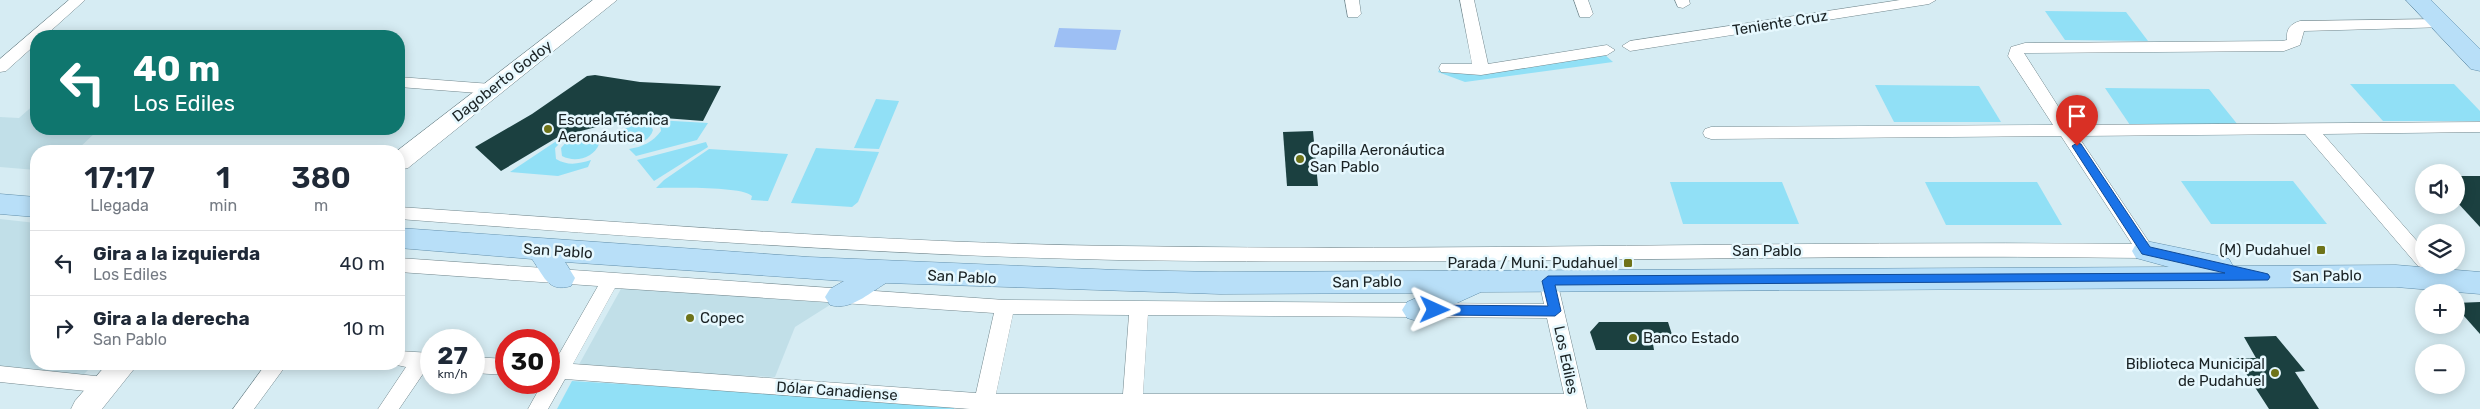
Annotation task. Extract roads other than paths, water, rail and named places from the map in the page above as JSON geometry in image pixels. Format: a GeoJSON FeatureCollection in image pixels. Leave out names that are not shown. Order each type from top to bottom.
{"type":"FeatureCollection","features":[{"type":"Feature","properties":{"kind":"main road"},"geometry":{"type":"LineString","coordinates":[[2418,0],[2480,63]]}},
{"type":"Feature","properties":{"kind":"main road"},"geometry":{"type":"LineString","coordinates":[[2440,0],[2480,39]]}},
{"type":"Feature","properties":{"kind":"main road"},"geometry":{"type":"LineString","coordinates":[[0,204],[30,206]]}},
{"type":"Feature","properties":{"kind":"main road","name":"San Pablo"},"geometry":{"type":"LineString","coordinates":[[405,239],[541,250],[879,273],[1117,282],[2396,276],[2480,283]]}},
{"type":"Feature","properties":{"kind":"main road"},"geometry":{"type":"LineString","coordinates":[[541,250],[561,278]]}},
{"type":"Feature","properties":{"kind":"main road"},"geometry":{"type":"LineString","coordinates":[[2146,250],[2264,277]]}},
{"type":"Feature","properties":{"kind":"main road","name":"San Pablo"},"geometry":{"type":"LineString","coordinates":[[2465,264],[2480,264]]}},
{"type":"Feature","properties":{"kind":"main road","name":"San Pablo"},"geometry":{"type":"LineString","coordinates":[[2396,276],[2415,271]]}},
{"type":"Feature","properties":{"kind":"main road"},"geometry":{"type":"LineString","coordinates":[[840,297],[879,273]]}},
{"type":"Feature","properties":{"kind":"main road"},"geometry":{"type":"LineString","coordinates":[[1417,310],[1478,281]]}},
{"type":"Feature","properties":{"kind":"street"},"geometry":{"type":"LineString","coordinates":[[43,30],[78,0]]}},
{"type":"Feature","properties":{"kind":"street","name":"Dagoberto Godoy"},"geometry":{"type":"LineString","coordinates":[[405,157],[606,0]]}},
{"type":"Feature","properties":{"kind":"street"},"geometry":{"type":"LineString","coordinates":[[1467,0],[1481,70]]}},
{"type":"Feature","properties":{"kind":"street","name":"Teniente Cruz"},"geometry":{"type":"LineString","coordinates":[[1630,46],[1929,0]]}},
{"type":"Feature","properties":{"kind":"street"},"geometry":{"type":"LineString","coordinates":[[2146,250],[2016,56],[2016,50],[2025,48],[2284,46],[2295,42],[2294,31],[2300,26],[2442,24]]}},
{"type":"Feature","properties":{"kind":"street"},"geometry":{"type":"LineString","coordinates":[[0,67],[30,41]]}},
{"type":"Feature","properties":{"kind":"street"},"geometry":{"type":"LineString","coordinates":[[0,49],[30,52]]}},
{"type":"Feature","properties":{"kind":"street"},"geometry":{"type":"LineString","coordinates":[[1447,68],[1481,70],[1607,50]]}},
{"type":"Feature","properties":{"kind":"street"},"geometry":{"type":"LineString","coordinates":[[405,83],[491,90]]}},
{"type":"Feature","properties":{"kind":"street"},"geometry":{"type":"LineString","coordinates":[[1711,133],[2480,128]]}},
{"type":"Feature","properties":{"kind":"street"},"geometry":{"type":"LineString","coordinates":[[2310,129],[2415,240]]}},
{"type":"Feature","properties":{"kind":"street","name":"San Pablo"},"geometry":{"type":"LineString","coordinates":[[405,213],[860,244],[1110,252],[1568,254],[1675,251],[2146,250]]}},
{"type":"Feature","properties":{"kind":"street","name":"San Pablo"},"geometry":{"type":"LineString","coordinates":[[405,265],[561,278],[1006,307],[1555,311]]}},
{"type":"Feature","properties":{"kind":"street"},"geometry":{"type":"LineString","coordinates":[[560,360],[610,281]]}},
{"type":"Feature","properties":{"kind":"street","name":"Los Ediles"},"geometry":{"type":"LineString","coordinates":[[1548,281],[1576,406]]}},
{"type":"Feature","properties":{"kind":"street"},"geometry":{"type":"LineString","coordinates":[[984,405],[1006,307]]}},
{"type":"Feature","properties":{"kind":"street"},"geometry":{"type":"LineString","coordinates":[[1132,405],[1139,309]]}},
{"type":"Feature","properties":{"kind":"street"},"geometry":{"type":"LineString","coordinates":[[405,359],[420,361]]}},
{"type":"Feature","properties":{"kind":"street"},"geometry":{"type":"LineString","coordinates":[[388,409],[420,369]]}},
{"type":"Feature","properties":{"kind":"street"},"geometry":{"type":"LineString","coordinates":[[85,409],[119,370]]}},
{"type":"Feature","properties":{"kind":"street"},"geometry":{"type":"LineString","coordinates":[[243,409],[272,370]]}},
{"type":"Feature","properties":{"kind":"street","name":"Dólar Canadiense"},"geometry":{"type":"LineString","coordinates":[[560,370],[984,405],[1576,406]]}},
{"type":"Feature","properties":{"kind":"street"},"geometry":{"type":"LineString","coordinates":[[0,374],[106,385]]}},
{"type":"Feature","properties":{"kind":"street"},"geometry":{"type":"LineString","coordinates":[[538,409],[544,394]]}},
{"type":"Feature","properties":{"kind":"place","name":"Escuela Técnica Aeronáutica"},"geometry":{"type":"Point","coordinates":[548,129]}},
{"type":"Feature","properties":{"kind":"place","name":"Capilla Aeronáutica San Pablo"},"geometry":{"type":"Point","coordinates":[1300,159]}},
{"type":"Feature","properties":{"kind":"place","name":"(M) Pudahuel"},"geometry":{"type":"Point","coordinates":[2321,250]}},
{"type":"Feature","properties":{"kind":"place","name":"Parada / Muni. Pudahuel"},"geometry":{"type":"Point","coordinates":[1628,263]}},
{"type":"Feature","properties":{"kind":"place","name":"Copec"},"geometry":{"type":"Point","coordinates":[690,318]}},
{"type":"Feature","properties":{"kind":"place","name":"Banco Estado"},"geometry":{"type":"Point","coordinates":[1633,338]}},
{"type":"Feature","properties":{"kind":"place","name":"Biblioteca Municipal de Pudahuel"},"geometry":{"type":"Point","coordinates":[2275,373]}}]}
